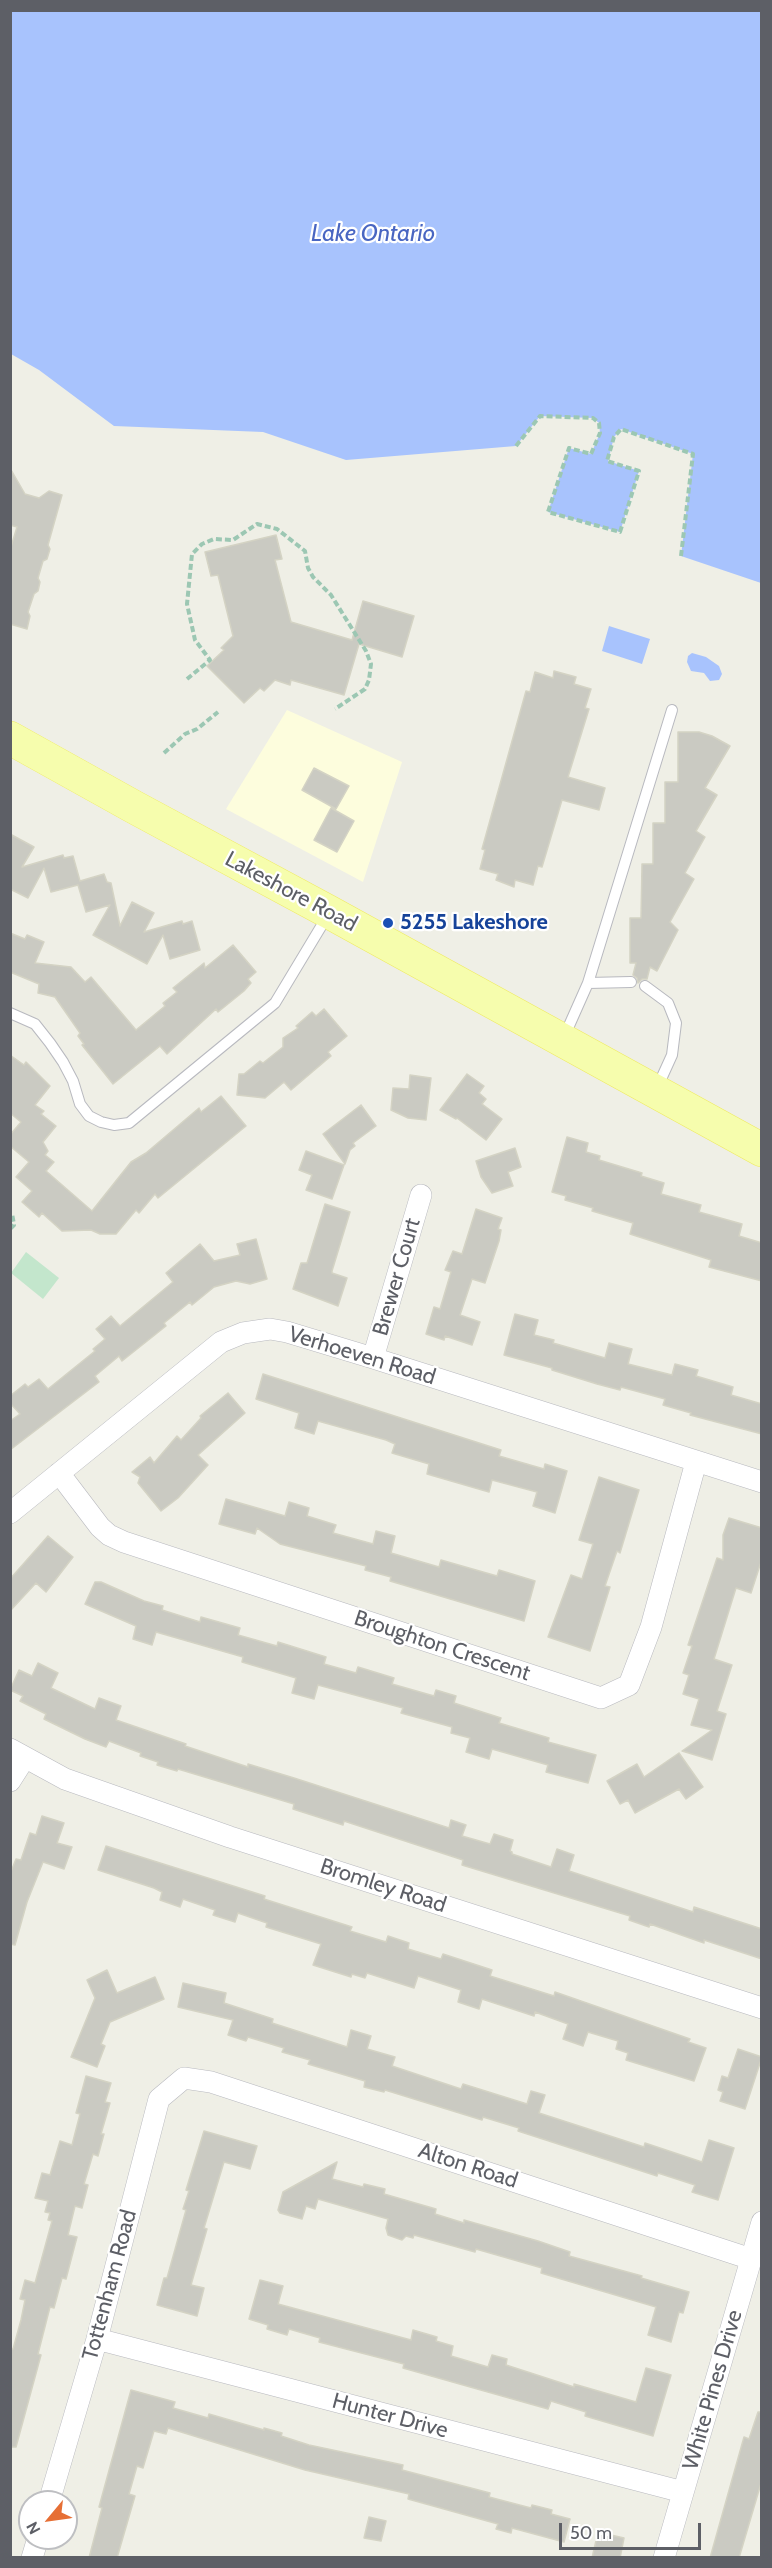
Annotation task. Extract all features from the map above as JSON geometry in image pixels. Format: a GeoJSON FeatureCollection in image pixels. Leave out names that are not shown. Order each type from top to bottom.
{"type":"FeatureCollection","features":[{"type":"Feature","properties":{"kind":"main road","name":"Lakeshore Road"},"geometry":{"type":"LineString","coordinates":[[10,738],[762,1150]]}},
{"type":"Feature","properties":{"kind":"street","name":"Brewer Court"},"geometry":{"type":"LineString","coordinates":[[373,1358],[421,1195]]}},
{"type":"Feature","properties":{"kind":"street","name":"Verhoeven Road"},"geometry":{"type":"LineString","coordinates":[[10,1512],[200,1357],[228,1338],[256,1330],[270,1329],[373,1358],[762,1482]]}},
{"type":"Feature","properties":{"kind":"street","name":"Broughton Crescent"},"geometry":{"type":"LineString","coordinates":[[59,1473],[100,1527],[124,1542],[601,1698],[629,1685],[651,1627],[696,1462]]}},
{"type":"Feature","properties":{"kind":"street"},"geometry":{"type":"LineString","coordinates":[[10,1781],[17,1754]]}},
{"type":"Feature","properties":{"kind":"street","name":"Bromley Road"},"geometry":{"type":"LineString","coordinates":[[17,1754],[65,1779],[230,1837],[762,2008]]}},
{"type":"Feature","properties":{"kind":"street","name":"Alton Road"},"geometry":{"type":"LineString","coordinates":[[184,2078],[211,2082],[751,2259]]}},
{"type":"Feature","properties":{"kind":"street","name":"Tottenham Road"},"geometry":{"type":"LineString","coordinates":[[53,2490],[97,2339],[159,2099],[184,2078]]}},
{"type":"Feature","properties":{"kind":"street","name":"White Pines Drive"},"geometry":{"type":"LineString","coordinates":[[664,2558],[762,2222]]}},
{"type":"Feature","properties":{"kind":"street","name":"Hunter Drive"},"geometry":{"type":"LineString","coordinates":[[97,2339],[682,2492]]}},
{"type":"Feature","properties":{"kind":"lane"},"geometry":{"type":"LineString","coordinates":[[562,1041],[588,983],[672,710]]}},
{"type":"Feature","properties":{"kind":"lane"},"geometry":{"type":"LineString","coordinates":[[10,1013],[35,1024],[50,1043],[63,1062],[73,1081],[80,1104],[89,1116],[114,1125],[129,1123],[275,1003],[329,912]]}},
{"type":"Feature","properties":{"kind":"lane"},"geometry":{"type":"LineString","coordinates":[[588,983],[631,982]]}},
{"type":"Feature","properties":{"kind":"lane"},"geometry":{"type":"LineString","coordinates":[[645,986],[668,1003],[676,1023],[672,1055],[656,1091]]}},
{"type":"Feature","properties":{"kind":"path"},"geometry":{"type":"LineString","coordinates":[[516,446],[540,416],[593,418],[599,423],[600,433],[591,454],[569,448],[548,512],[620,532],[639,471],[607,461],[614,437],[621,429],[693,454],[681,556]]}},
{"type":"Feature","properties":{"kind":"path"},"geometry":{"type":"LineString","coordinates":[[188,679],[210,660],[195,640],[187,604],[192,554],[202,544],[214,539],[233,540],[256,524],[277,529],[305,551],[308,568],[313,577],[331,595],[366,651],[371,664],[365,689],[334,709]]}},
{"type":"Feature","properties":{"kind":"path"},"geometry":{"type":"LineString","coordinates":[[164,753],[185,734],[197,729],[218,712]]}},
{"type":"Feature","properties":{"kind":"path"},"geometry":{"type":"LineString","coordinates":[[10,1229],[14,1224],[12,1213]]}},
{"type":"Feature","properties":{"kind":"shaded area"},"geometry":{"type":"Polygon","coordinates":[[[287,710],[402,762],[363,882],[226,809],[287,710]]]}},
{"type":"Feature","properties":{"kind":"shaded area"},"geometry":{"type":"Polygon","coordinates":[[[26,1252],[59,1278],[43,1299],[11,1273],[26,1252]]]}},
{"type":"Feature","properties":{"kind":"water","name":"Lake Ontario"},"geometry":{"type":"Polygon","coordinates":[[[11,10],[761,11],[761,583],[681,556],[693,454],[621,429],[614,437],[608,461],[639,471],[620,532],[548,512],[569,448],[591,454],[600,433],[599,423],[593,418],[540,416],[516,446],[346,460],[263,432],[114,426],[39,370],[11,354],[11,10]]]}},
{"type":"Feature","properties":{"kind":"water"},"geometry":{"type":"Polygon","coordinates":[[[609,626],[650,639],[642,664],[602,651],[609,626]]]}},
{"type":"Feature","properties":{"kind":"water"},"geometry":{"type":"Polygon","coordinates":[[[692,653],[706,657],[719,666],[722,674],[719,680],[710,681],[704,673],[691,671],[687,662],[688,656],[692,653]]]}},
{"type":"Feature","properties":{"kind":"building"},"geometry":{"type":"Polygon","coordinates":[[[10,468],[25,494],[39,498],[49,491],[62,495],[48,545],[50,549],[47,559],[43,561],[38,578],[40,582],[38,591],[34,594],[28,612],[30,616],[27,629],[10,624],[10,550],[17,527],[10,525],[10,468]]]}},
{"type":"Feature","properties":{"kind":"building"},"geometry":{"type":"Polygon","coordinates":[[[276,535],[282,559],[275,560],[291,622],[352,640],[363,601],[414,616],[402,657],[359,644],[344,695],[291,680],[290,685],[275,680],[264,691],[260,688],[244,703],[207,666],[224,650],[221,648],[233,636],[218,575],[211,576],[205,552],[276,535]]]}},
{"type":"Feature","properties":{"kind":"building"},"geometry":{"type":"Polygon","coordinates":[[[554,671],[576,677],[574,684],[591,689],[585,708],[589,709],[568,777],[605,788],[599,810],[562,800],[542,867],[538,866],[533,885],[515,880],[514,887],[496,880],[498,874],[480,869],[485,850],[482,849],[526,691],[530,692],[535,672],[553,678],[554,671]]]}},
{"type":"Feature","properties":{"kind":"building"},"geometry":{"type":"Polygon","coordinates":[[[678,732],[699,732],[730,746],[705,788],[717,795],[696,831],[705,837],[685,873],[694,879],[670,922],[678,930],[657,971],[650,967],[647,979],[642,979],[638,983],[637,978],[633,975],[636,963],[630,963],[630,918],[641,918],[642,864],[653,864],[653,823],[665,823],[665,782],[678,782],[678,732]]]}},
{"type":"Feature","properties":{"kind":"building"},"geometry":{"type":"Polygon","coordinates":[[[314,768],[349,786],[336,809],[302,790],[314,768]]]}},
{"type":"Feature","properties":{"kind":"building"},"geometry":{"type":"Polygon","coordinates":[[[331,808],[354,821],[337,852],[314,840],[331,808]]]}},
{"type":"Feature","properties":{"kind":"building"},"geometry":{"type":"Polygon","coordinates":[[[10,834],[34,847],[22,867],[63,855],[64,858],[73,856],[80,881],[104,874],[107,882],[111,883],[120,926],[132,902],[154,913],[144,932],[182,921],[183,924],[192,921],[200,950],[170,959],[163,935],[147,964],[93,935],[110,905],[86,912],[78,885],[51,892],[44,868],[28,898],[10,889],[10,834]]]}},
{"type":"Feature","properties":{"kind":"building"},"geometry":{"type":"Polygon","coordinates":[[[10,933],[25,939],[27,935],[44,942],[35,963],[71,967],[85,982],[91,977],[136,1030],[165,1006],[163,1003],[177,992],[173,988],[204,963],[205,968],[233,945],[256,972],[248,979],[251,983],[244,991],[218,1012],[216,1009],[167,1054],[160,1046],[113,1084],[82,1045],[84,1044],[78,1036],[80,1033],[55,997],[38,993],[39,984],[10,972],[10,933]]]}},
{"type":"Feature","properties":{"kind":"building"},"geometry":{"type":"Polygon","coordinates":[[[324,1009],[347,1036],[328,1052],[331,1056],[291,1090],[284,1082],[265,1098],[237,1095],[239,1074],[244,1074],[260,1061],[263,1063],[283,1047],[283,1038],[298,1028],[296,1026],[312,1012],[316,1016],[324,1009]]]}},
{"type":"Feature","properties":{"kind":"building"},"geometry":{"type":"Polygon","coordinates":[[[10,1055],[24,1065],[26,1062],[50,1086],[35,1105],[44,1111],[41,1114],[56,1126],[43,1142],[48,1151],[45,1155],[54,1162],[46,1171],[92,1211],[131,1162],[146,1153],[199,1108],[201,1112],[221,1096],[246,1126],[158,1198],[155,1194],[139,1213],[136,1210],[116,1234],[100,1234],[91,1230],[62,1231],[42,1213],[39,1217],[22,1202],[32,1191],[16,1177],[29,1162],[10,1146],[10,1135],[21,1122],[10,1113],[10,1055]]]}},
{"type":"Feature","properties":{"kind":"building"},"geometry":{"type":"Polygon","coordinates":[[[467,1074],[484,1086],[479,1093],[486,1099],[482,1104],[502,1119],[486,1140],[457,1118],[440,1110],[467,1074]]]}},
{"type":"Feature","properties":{"kind":"building"},"geometry":{"type":"Polygon","coordinates":[[[410,1075],[431,1078],[426,1120],[408,1118],[391,1110],[393,1088],[409,1089],[410,1075]]]}},
{"type":"Feature","properties":{"kind":"building"},"geometry":{"type":"Polygon","coordinates":[[[361,1105],[376,1126],[353,1143],[355,1146],[350,1150],[345,1164],[323,1134],[361,1105]]]}},
{"type":"Feature","properties":{"kind":"building"},"geometry":{"type":"Polygon","coordinates":[[[567,1137],[588,1143],[586,1152],[600,1156],[599,1160],[642,1173],[641,1176],[664,1183],[661,1194],[701,1205],[699,1212],[742,1224],[739,1236],[762,1243],[762,1281],[709,1267],[711,1260],[630,1234],[633,1223],[592,1211],[593,1208],[565,1200],[566,1196],[552,1192],[567,1137]]]}},
{"type":"Feature","properties":{"kind":"building"},"geometry":{"type":"Polygon","coordinates":[[[515,1148],[521,1167],[508,1172],[513,1186],[492,1193],[481,1177],[476,1161],[515,1148]]]}},
{"type":"Feature","properties":{"kind":"building"},"geometry":{"type":"Polygon","coordinates":[[[306,1151],[344,1165],[332,1199],[306,1190],[312,1175],[299,1170],[306,1151]]]}},
{"type":"Feature","properties":{"kind":"building"},"geometry":{"type":"Polygon","coordinates":[[[325,1204],[350,1212],[332,1271],[332,1273],[347,1278],[338,1306],[293,1289],[301,1263],[307,1263],[325,1204]]]}},
{"type":"Feature","properties":{"kind":"building"},"geometry":{"type":"Polygon","coordinates":[[[476,1209],[502,1218],[498,1229],[501,1230],[499,1241],[485,1283],[472,1279],[460,1315],[480,1322],[472,1345],[445,1336],[444,1340],[426,1334],[434,1307],[440,1309],[451,1272],[445,1270],[453,1251],[462,1254],[476,1209]]]}},
{"type":"Feature","properties":{"kind":"building"},"geometry":{"type":"Polygon","coordinates":[[[256,1239],[267,1279],[250,1284],[236,1281],[214,1287],[192,1305],[190,1302],[164,1323],[166,1326],[122,1361],[119,1356],[95,1376],[99,1382],[10,1450],[10,1421],[20,1414],[10,1403],[10,1396],[25,1384],[28,1387],[39,1379],[48,1389],[95,1351],[93,1349],[105,1339],[96,1329],[111,1316],[120,1326],[173,1282],[166,1273],[200,1244],[214,1261],[240,1255],[237,1244],[256,1239]]]}},
{"type":"Feature","properties":{"kind":"building"},"geometry":{"type":"Polygon","coordinates":[[[515,1314],[538,1320],[534,1335],[554,1340],[553,1343],[605,1358],[609,1343],[632,1349],[628,1364],[672,1375],[675,1364],[698,1370],[696,1376],[733,1387],[731,1395],[762,1404],[762,1434],[690,1415],[691,1413],[663,1405],[665,1399],[621,1387],[620,1390],[597,1384],[552,1370],[552,1368],[504,1355],[515,1314]]]}},
{"type":"Feature","properties":{"kind":"building"},"geometry":{"type":"Polygon","coordinates":[[[263,1374],[501,1450],[499,1456],[544,1469],[545,1464],[567,1471],[555,1513],[533,1506],[537,1492],[492,1480],[489,1492],[427,1474],[429,1464],[392,1453],[395,1444],[386,1440],[318,1421],[314,1434],[295,1428],[299,1413],[256,1399],[263,1374]]]}},
{"type":"Feature","properties":{"kind":"building"},"geometry":{"type":"Polygon","coordinates":[[[228,1393],[245,1413],[198,1455],[208,1465],[178,1498],[161,1511],[138,1483],[140,1477],[132,1472],[150,1457],[154,1463],[177,1436],[181,1440],[201,1418],[200,1416],[228,1393]]]}},
{"type":"Feature","properties":{"kind":"building"},"geometry":{"type":"Polygon","coordinates":[[[599,1477],[639,1490],[620,1553],[617,1551],[605,1586],[610,1587],[590,1651],[548,1637],[571,1575],[582,1579],[593,1544],[579,1540],[599,1477]]]}},
{"type":"Feature","properties":{"kind":"building"},"geometry":{"type":"Polygon","coordinates":[[[226,1499],[285,1516],[289,1502],[309,1508],[307,1516],[336,1525],[333,1533],[373,1544],[376,1531],[395,1536],[391,1553],[439,1567],[441,1560],[497,1576],[499,1570],[535,1581],[524,1621],[390,1581],[391,1577],[365,1570],[366,1566],[280,1544],[257,1528],[255,1534],[219,1524],[226,1499]]]}},
{"type":"Feature","properties":{"kind":"building"},"geometry":{"type":"Polygon","coordinates":[[[729,1518],[762,1528],[762,1559],[751,1593],[736,1588],[714,1659],[732,1665],[717,1711],[726,1714],[712,1760],[682,1751],[712,1730],[691,1725],[699,1699],[683,1694],[689,1675],[683,1673],[692,1646],[688,1645],[717,1558],[723,1560],[723,1535],[729,1518]]]}},
{"type":"Feature","properties":{"kind":"building"},"geometry":{"type":"Polygon","coordinates":[[[48,1536],[73,1557],[46,1592],[36,1583],[10,1611],[10,1579],[48,1536]]]}},
{"type":"Feature","properties":{"kind":"building"},"geometry":{"type":"Polygon","coordinates":[[[95,1582],[101,1582],[144,1601],[163,1606],[162,1610],[200,1622],[201,1617],[240,1628],[238,1635],[277,1646],[278,1642],[326,1657],[324,1664],[356,1673],[358,1667],[394,1678],[392,1684],[434,1696],[436,1690],[456,1696],[454,1703],[501,1718],[499,1723],[549,1738],[548,1742],[596,1755],[588,1783],[546,1772],[548,1765],[492,1749],[489,1759],[466,1752],[470,1738],[451,1733],[452,1727],[401,1713],[403,1708],[318,1685],[314,1699],[292,1693],[296,1678],[242,1662],[243,1657],[156,1632],[152,1645],[133,1639],[136,1626],[85,1604],[95,1582]]]}},
{"type":"Feature","properties":{"kind":"building"},"geometry":{"type":"Polygon","coordinates":[[[38,1663],[58,1673],[51,1688],[95,1709],[99,1698],[121,1706],[116,1720],[186,1744],[185,1746],[449,1828],[451,1820],[466,1825],[462,1836],[490,1844],[494,1834],[513,1840],[510,1851],[512,1854],[551,1867],[557,1849],[574,1855],[569,1871],[693,1912],[694,1907],[762,1929],[762,1959],[704,1940],[704,1943],[650,1924],[649,1927],[629,1920],[630,1916],[462,1865],[463,1860],[344,1821],[343,1825],[293,1809],[294,1804],[178,1769],[177,1771],[157,1765],[158,1762],[140,1756],[141,1753],[109,1741],[106,1747],[85,1739],[44,1719],[46,1714],[20,1701],[23,1696],[10,1690],[19,1670],[32,1676],[38,1663]]]}},
{"type":"Feature","properties":{"kind":"building"},"geometry":{"type":"Polygon","coordinates":[[[679,1753],[703,1787],[686,1799],[679,1789],[635,1813],[628,1800],[620,1804],[607,1781],[637,1764],[644,1777],[679,1753]]]}},
{"type":"Feature","properties":{"kind":"building"},"geometry":{"type":"Polygon","coordinates":[[[42,1816],[64,1823],[57,1843],[72,1847],[64,1869],[43,1862],[27,1902],[15,1945],[10,1944],[10,1874],[16,1859],[21,1860],[30,1833],[36,1835],[42,1816]]]}},
{"type":"Feature","properties":{"kind":"building"},"geometry":{"type":"Polygon","coordinates":[[[106,1846],[265,1896],[264,1899],[352,1927],[350,1931],[386,1942],[388,1936],[409,1943],[408,1949],[441,1959],[443,1954],[492,1970],[490,1976],[554,1996],[555,1992],[690,2039],[688,2042],[706,2048],[694,2081],[626,2060],[628,2053],[616,2049],[618,2041],[588,2032],[583,2046],[563,2039],[568,2024],[535,2012],[534,2016],[482,1999],[479,2009],[458,2002],[461,1990],[418,1976],[414,1988],[367,1973],[365,1978],[352,1974],[351,1977],[313,1965],[321,1944],[266,1927],[267,1923],[238,1913],[235,1922],[213,1915],[215,1910],[183,1899],[180,1907],[160,1900],[162,1892],[154,1888],[98,1870],[106,1846]]]}},
{"type":"Feature","properties":{"kind":"building"},"geometry":{"type":"Polygon","coordinates":[[[107,1970],[117,1993],[155,1977],[164,1999],[110,2022],[101,2044],[105,2046],[97,2067],[71,2057],[95,1998],[87,1980],[107,1970]]]}},
{"type":"Feature","properties":{"kind":"building"},"geometry":{"type":"Polygon","coordinates":[[[183,1983],[226,1993],[224,2003],[273,2019],[272,2023],[347,2047],[351,2030],[371,2036],[367,2049],[395,2057],[392,2066],[461,2089],[463,2084],[527,2104],[531,2091],[545,2095],[539,2113],[644,2147],[645,2143],[702,2162],[709,2140],[734,2148],[718,2200],[692,2192],[695,2185],[658,2173],[657,2176],[518,2131],[519,2128],[483,2117],[482,2120],[385,2090],[384,2092],[364,2087],[365,2081],[308,2064],[310,2060],[282,2052],[284,2048],[248,2037],[246,2041],[228,2035],[233,2020],[178,2007],[183,1983]]]}},
{"type":"Feature","properties":{"kind":"building"},"geometry":{"type":"Polygon","coordinates":[[[738,2049],[762,2057],[745,2109],[720,2101],[723,2092],[718,2090],[722,2076],[728,2078],[738,2049]]]}},
{"type":"Feature","properties":{"kind":"building"},"geometry":{"type":"Polygon","coordinates":[[[86,2076],[111,2083],[105,2102],[110,2103],[101,2134],[104,2134],[98,2156],[93,2154],[84,2184],[88,2185],[82,2208],[75,2206],[68,2235],[77,2237],[66,2279],[62,2278],[54,2308],[50,2307],[38,2354],[41,2355],[16,2447],[10,2447],[10,2349],[13,2349],[21,2320],[25,2300],[20,2299],[25,2280],[35,2283],[52,2221],[48,2220],[50,2213],[45,2212],[48,2201],[35,2198],[42,2173],[50,2175],[60,2141],[72,2145],[80,2114],[76,2113],[86,2076]]]}},
{"type":"Feature","properties":{"kind":"building"},"geometry":{"type":"Polygon","coordinates":[[[204,2131],[257,2146],[250,2169],[224,2162],[204,2228],[207,2229],[191,2285],[204,2288],[197,2316],[157,2305],[186,2210],[183,2209],[189,2191],[186,2190],[204,2131]]]}},
{"type":"Feature","properties":{"kind":"building"},"geometry":{"type":"Polygon","coordinates":[[[337,2162],[332,2179],[363,2187],[364,2184],[385,2189],[384,2194],[436,2209],[435,2214],[538,2241],[570,2252],[569,2256],[642,2276],[641,2278],[689,2292],[683,2313],[679,2312],[671,2342],[648,2335],[656,2307],[541,2273],[542,2268],[476,2249],[475,2252],[414,2235],[413,2238],[406,2236],[402,2240],[388,2235],[386,2228],[388,2219],[318,2199],[315,2209],[306,2206],[302,2219],[280,2213],[278,2210],[283,2192],[337,2162]]]}},
{"type":"Feature","properties":{"kind":"building"},"geometry":{"type":"Polygon","coordinates":[[[260,2280],[283,2286],[278,2304],[411,2340],[413,2330],[437,2337],[436,2341],[453,2346],[451,2356],[488,2367],[492,2355],[507,2359],[506,2365],[574,2387],[574,2384],[636,2402],[646,2368],[671,2375],[653,2436],[585,2416],[586,2412],[551,2401],[548,2409],[403,2368],[404,2364],[319,2342],[320,2338],[289,2329],[287,2335],[267,2329],[268,2325],[249,2319],[260,2280]]]}},
{"type":"Feature","properties":{"kind":"building"},"geometry":{"type":"Polygon","coordinates":[[[131,2390],[175,2402],[173,2408],[208,2418],[209,2414],[282,2433],[281,2436],[309,2445],[403,2465],[402,2470],[490,2493],[489,2497],[531,2508],[532,2505],[552,2510],[551,2514],[570,2519],[564,2542],[512,2528],[511,2533],[496,2529],[498,2524],[408,2499],[409,2494],[305,2470],[168,2428],[166,2434],[154,2431],[143,2468],[137,2466],[129,2494],[135,2496],[117,2558],[89,2558],[102,2508],[99,2507],[131,2390]]]}},
{"type":"Feature","properties":{"kind":"building"},"geometry":{"type":"Polygon","coordinates":[[[758,2412],[762,2412],[762,2480],[739,2558],[710,2558],[744,2437],[749,2439],[758,2412]]]}},
{"type":"Feature","properties":{"kind":"building"},"geometry":{"type":"Polygon","coordinates":[[[369,2517],[386,2521],[381,2541],[364,2538],[369,2517]]]}},
{"type":"Feature","properties":{"kind":"building"},"geometry":{"type":"Polygon","coordinates":[[[598,2532],[624,2538],[620,2558],[592,2558],[598,2532]]]}},
{"type":"Feature","properties":{"kind":"place","name":"5255 Lakeshore"},"geometry":{"type":"Point","coordinates":[388,923]}}]}
